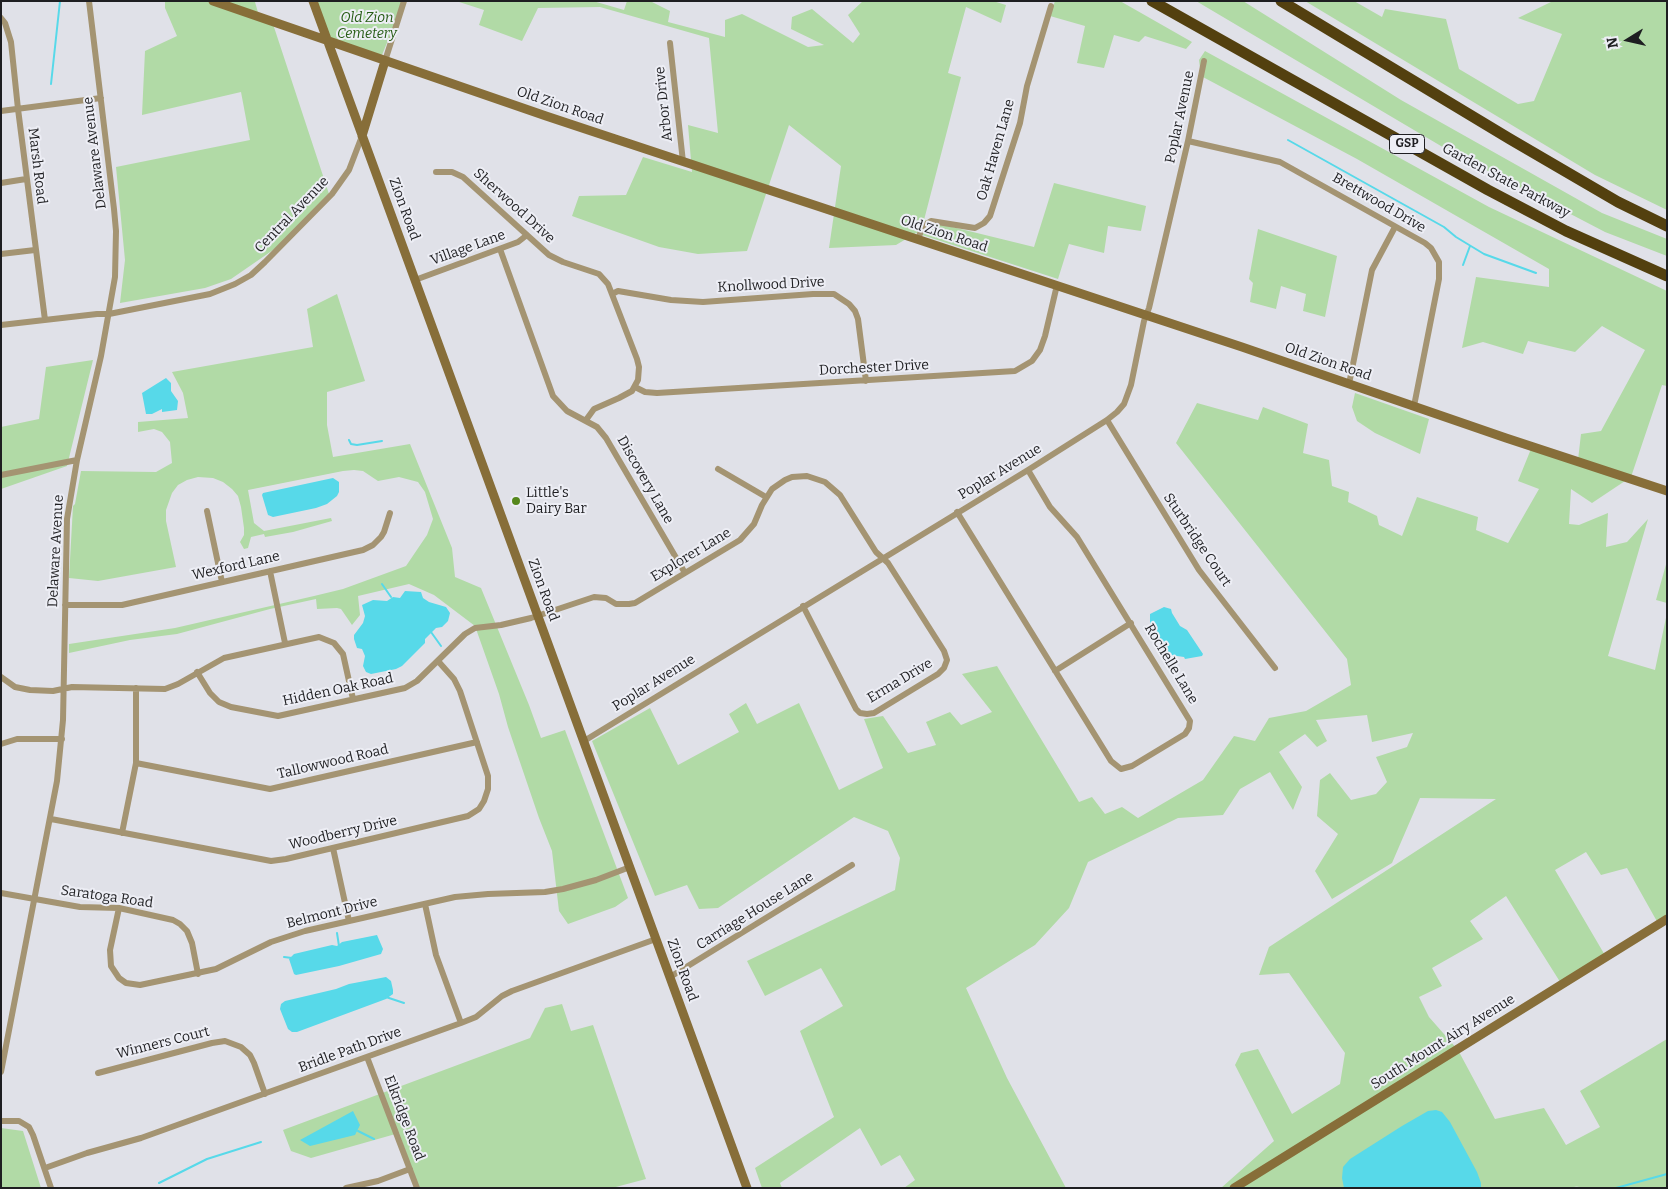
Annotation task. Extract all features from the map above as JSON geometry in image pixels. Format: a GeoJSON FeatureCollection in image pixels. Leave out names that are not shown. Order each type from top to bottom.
{"type":"FeatureCollection","features":[{"type":"Feature","properties":{"kind":"highway","name":"Garden State Parkway"},"geometry":{"type":"LineString","coordinates":[[1152,1],[1488,190],[1566,230],[1667,276]]}},
{"type":"Feature","properties":{"kind":"highway"},"geometry":{"type":"LineString","coordinates":[[1281,1],[1618,202],[1667,226]]}},
{"type":"Feature","properties":{"kind":"street","name":"Delaware Avenue"},"geometry":{"type":"LineString","coordinates":[[1,1072],[51,819],[62,739],[67,519],[76,460],[109,314],[115,277],[116,231],[89,1]]}},
{"type":"Feature","properties":{"kind":"street","name":"Old Zion Road"},"geometry":{"type":"LineString","coordinates":[[214,1],[683,162],[1057,285],[1667,491]]}},
{"type":"Feature","properties":{"kind":"street","name":"Zion Road"},"geometry":{"type":"LineString","coordinates":[[312,1],[747,1188]]}},
{"type":"Feature","properties":{"kind":"street","name":"Central Avenue"},"geometry":{"type":"LineString","coordinates":[[109,314],[210,294],[235,284],[250,275],[274,254],[335,190],[352,165],[404,1]]}},
{"type":"Feature","properties":{"kind":"street","name":"Oak Haven Lane"},"geometry":{"type":"LineString","coordinates":[[918,240],[923,226],[931,221],[975,228],[984,223],[990,216],[1020,123],[1027,86],[1050,6]]}},
{"type":"Feature","properties":{"kind":"street","name":"Marsh Road"},"geometry":{"type":"LineString","coordinates":[[1,18],[5,22],[10,42],[45,320]]}},
{"type":"Feature","properties":{"kind":"street","name":"Arbor Drive"},"geometry":{"type":"LineString","coordinates":[[670,43],[683,162]]}},
{"type":"Feature","properties":{"kind":"street","name":"Poplar Avenue"},"geometry":{"type":"LineString","coordinates":[[584,741],[882,557],[1028,470],[1107,420],[1124,404],[1128,396],[1188,141],[1204,61]]}},
{"type":"Feature","properties":{"kind":"street"},"geometry":{"type":"LineString","coordinates":[[1,111],[101,98]]}},
{"type":"Feature","properties":{"kind":"street","name":"Brettwood Drive"},"geometry":{"type":"LineString","coordinates":[[1188,141],[1280,162],[1431,248],[1436,255],[1440,270],[1414,406]]}},
{"type":"Feature","properties":{"kind":"street","name":"Sherwood Drive"},"geometry":{"type":"LineString","coordinates":[[436,172],[452,172],[463,177],[554,258],[602,276],[608,284],[639,367],[638,380],[635,387]]}},
{"type":"Feature","properties":{"kind":"street"},"geometry":{"type":"LineString","coordinates":[[1,183],[26,179]]}},
{"type":"Feature","properties":{"kind":"street"},"geometry":{"type":"LineString","coordinates":[[1349,384],[1372,270],[1395,227]]}},
{"type":"Feature","properties":{"kind":"street","name":"Village Lane"},"geometry":{"type":"LineString","coordinates":[[415,280],[518,242],[527,235]]}},
{"type":"Feature","properties":{"kind":"street","name":"Discovery Lane"},"geometry":{"type":"LineString","coordinates":[[500,249],[554,396],[567,411],[597,427],[609,442],[685,573]]}},
{"type":"Feature","properties":{"kind":"street"},"geometry":{"type":"LineString","coordinates":[[1,254],[36,250]]}},
{"type":"Feature","properties":{"kind":"street","name":"Dorchester Drive"},"geometry":{"type":"LineString","coordinates":[[635,387],[645,392],[657,393],[1009,372],[1022,368],[1036,356],[1043,344],[1057,285]]}},
{"type":"Feature","properties":{"kind":"street","name":"Knollwood Drive"},"geometry":{"type":"LineString","coordinates":[[612,294],[618,291],[671,300],[703,302],[834,294],[849,304],[855,311],[858,319],[866,381]]}},
{"type":"Feature","properties":{"kind":"street"},"geometry":{"type":"LineString","coordinates":[[1,325],[109,314]]}},
{"type":"Feature","properties":{"kind":"street"},"geometry":{"type":"LineString","coordinates":[[586,420],[594,409],[626,395],[635,387]]}},
{"type":"Feature","properties":{"kind":"street","name":"Sturbridge Court"},"geometry":{"type":"LineString","coordinates":[[1107,420],[1199,570],[1275,668]]}},
{"type":"Feature","properties":{"kind":"street"},"geometry":{"type":"LineString","coordinates":[[1,475],[76,460]]}},
{"type":"Feature","properties":{"kind":"street"},"geometry":{"type":"LineString","coordinates":[[718,468],[766,497]]}},
{"type":"Feature","properties":{"kind":"street","name":"Rochelle Lane"},"geometry":{"type":"LineString","coordinates":[[957,512],[1110,761],[1117,768],[1125,769],[1132,766],[1182,736],[1188,730],[1190,720],[1077,537],[1054,513],[1028,470]]}},
{"type":"Feature","properties":{"kind":"street","name":"Explorer Lane"},"geometry":{"type":"LineString","coordinates":[[538,616],[594,597],[606,598],[616,604],[635,603],[746,535],[754,524],[766,497],[778,484],[792,477],[812,477],[825,482],[840,495],[876,552],[882,557]]}},
{"type":"Feature","properties":{"kind":"street"},"geometry":{"type":"LineString","coordinates":[[207,511],[222,582]]}},
{"type":"Feature","properties":{"kind":"street","name":"Wexford Lane"},"geometry":{"type":"LineString","coordinates":[[65,605],[122,605],[369,548],[384,532],[390,513]]}},
{"type":"Feature","properties":{"kind":"street","name":"Erma Drive"},"geometry":{"type":"LineString","coordinates":[[803,606],[856,709],[860,713],[874,712],[938,674],[946,664],[944,652],[888,563],[882,557]]}},
{"type":"Feature","properties":{"kind":"street"},"geometry":{"type":"LineString","coordinates":[[270,572],[285,643]]}},
{"type":"Feature","properties":{"kind":"street","name":"Hidden Oak Road"},"geometry":{"type":"LineString","coordinates":[[198,672],[210,694],[219,702],[231,707],[278,716],[409,686],[472,629],[501,625],[538,616]]}},
{"type":"Feature","properties":{"kind":"street","name":"Rochelle Lane"},"geometry":{"type":"LineString","coordinates":[[1055,671],[1131,623]]}},
{"type":"Feature","properties":{"kind":"street"},"geometry":{"type":"LineString","coordinates":[[1,678],[20,689],[53,691],[72,687],[169,688],[224,658],[316,637],[326,638],[334,643],[344,657],[353,699]]}},
{"type":"Feature","properties":{"kind":"street","name":"Woodberry Drive"},"geometry":{"type":"LineString","coordinates":[[51,819],[271,861],[468,816],[475,812],[484,801],[489,786],[488,776],[460,691],[454,680],[438,661]]}},
{"type":"Feature","properties":{"kind":"street"},"geometry":{"type":"LineString","coordinates":[[122,833],[136,763],[136,688]]}},
{"type":"Feature","properties":{"kind":"street"},"geometry":{"type":"LineString","coordinates":[[1,744],[17,739],[62,739]]}},
{"type":"Feature","properties":{"kind":"street","name":"Tallowwood Road"},"geometry":{"type":"LineString","coordinates":[[136,763],[270,789],[477,742]]}},
{"type":"Feature","properties":{"kind":"street"},"geometry":{"type":"LineString","coordinates":[[333,848],[350,921]]}},
{"type":"Feature","properties":{"kind":"street","name":"Carriage House Lane"},"geometry":{"type":"LineString","coordinates":[[670,977],[852,865]]}},
{"type":"Feature","properties":{"kind":"street","name":"Belmont Drive"},"geometry":{"type":"LineString","coordinates":[[118,908],[110,958],[114,972],[119,978],[126,983],[140,986],[222,967],[284,937],[472,895],[554,891],[581,885],[630,867]]}},
{"type":"Feature","properties":{"kind":"street","name":"Saratoga Road"},"geometry":{"type":"LineString","coordinates":[[1,893],[80,907],[118,908],[169,919],[186,929],[190,938],[198,974]]}},
{"type":"Feature","properties":{"kind":"street"},"geometry":{"type":"LineString","coordinates":[[425,904],[436,955],[461,1023]]}},
{"type":"Feature","properties":{"kind":"street","name":"South Mount Airy Avenue"},"geometry":{"type":"LineString","coordinates":[[1234,1188],[1667,919]]}},
{"type":"Feature","properties":{"kind":"street","name":"Bridle Path Drive"},"geometry":{"type":"LineString","coordinates":[[44,1168],[92,1151],[141,1138],[461,1023],[482,1013],[508,993],[656,939]]}},
{"type":"Feature","properties":{"kind":"street","name":"Winners Court"},"geometry":{"type":"LineString","coordinates":[[98,1073],[212,1043],[225,1042],[241,1047],[250,1056],[265,1094]]}},
{"type":"Feature","properties":{"kind":"street","name":"Elkridge Road"},"geometry":{"type":"LineString","coordinates":[[367,1057],[417,1188]]}},
{"type":"Feature","properties":{"kind":"street"},"geometry":{"type":"LineString","coordinates":[[1,1121],[19,1121],[29,1127],[52,1188]]}},
{"type":"Feature","properties":{"kind":"street"},"geometry":{"type":"LineString","coordinates":[[346,1188],[378,1181],[410,1169]]}},
{"type":"Feature","properties":{"kind":"green space"},"geometry":{"type":"Polygon","coordinates":[[[165,1],[253,1],[259,16],[272,21],[330,197],[289,239],[231,279],[205,288],[120,303],[125,260],[116,167],[250,140],[241,92],[142,115],[145,51],[177,36],[165,8],[165,1]]]}},
{"type":"Feature","properties":{"kind":"green space","name":"Old Zion Cemetery"},"geometry":{"type":"Polygon","coordinates":[[[313,1],[404,1],[382,55],[327,40],[313,1]]]}},
{"type":"Feature","properties":{"kind":"green space"},"geometry":{"type":"Polygon","coordinates":[[[456,1],[593,1],[624,10],[627,1],[650,1],[670,11],[668,22],[725,37],[725,20],[742,14],[808,47],[824,45],[791,29],[792,17],[812,9],[853,43],[860,34],[848,15],[863,1],[993,1],[1006,5],[1001,23],[966,7],[948,73],[961,77],[924,220],[1034,247],[1054,183],[1146,206],[1141,231],[1108,226],[1104,253],[1069,244],[1058,279],[916,233],[896,245],[829,248],[841,166],[789,125],[747,251],[698,254],[659,247],[572,216],[579,196],[626,195],[643,157],[692,172],[688,125],[718,133],[709,38],[600,7],[538,8],[522,41],[479,25],[484,10],[456,1]]]}},
{"type":"Feature","properties":{"kind":"green space"},"geometry":{"type":"Polygon","coordinates":[[[1055,1],[1120,1],[1192,42],[1186,49],[1145,36],[1139,42],[1114,35],[1104,68],[1077,63],[1085,26],[1050,16],[1055,1]]]}},
{"type":"Feature","properties":{"kind":"green space"},"geometry":{"type":"Polygon","coordinates":[[[1196,1],[1243,1],[1401,100],[1602,213],[1667,239],[1667,256],[1605,232],[1446,149],[1196,1]]]}},
{"type":"Feature","properties":{"kind":"green space"},"geometry":{"type":"Polygon","coordinates":[[[1305,1],[1354,1],[1382,17],[1385,9],[1446,19],[1459,69],[1518,104],[1534,101],[1562,34],[1518,18],[1553,1],[1667,1],[1667,210],[1595,175],[1305,1]]]}},
{"type":"Feature","properties":{"kind":"green space"},"geometry":{"type":"Polygon","coordinates":[[[1205,51],[1489,207],[1667,291],[1667,386],[1662,385],[1631,477],[1592,503],[1571,489],[1569,524],[1579,525],[1608,513],[1606,547],[1627,542],[1648,519],[1608,656],[1655,670],[1667,613],[1667,920],[1659,925],[1627,868],[1601,875],[1586,852],[1555,870],[1606,957],[1562,985],[1506,896],[1470,921],[1483,939],[1432,968],[1442,986],[1419,997],[1429,1017],[1458,1050],[1495,1119],[1544,1108],[1566,1145],[1600,1127],[1580,1091],[1667,1039],[1667,1188],[1573,1188],[1579,1186],[1569,1188],[1221,1188],[1274,1141],[1235,1065],[1241,1053],[1258,1049],[1292,1114],[1340,1084],[1345,1053],[1289,973],[1259,975],[1269,947],[1496,799],[1420,798],[1392,863],[1332,899],[1315,871],[1338,834],[1317,816],[1320,780],[1330,773],[1351,800],[1376,794],[1387,782],[1376,757],[1407,747],[1413,733],[1372,742],[1367,715],[1316,720],[1327,741],[1317,747],[1305,734],[1279,752],[1302,787],[1293,810],[1270,772],[1240,789],[1223,815],[1178,818],[1088,862],[1069,908],[1035,945],[966,988],[1007,1078],[1066,1188],[904,1188],[915,1180],[900,1155],[881,1166],[860,1128],[780,1183],[782,1188],[762,1188],[755,1168],[834,1117],[800,1031],[843,1006],[821,968],[765,996],[747,961],[895,890],[900,858],[888,831],[854,817],[718,908],[699,909],[687,885],[655,896],[592,741],[650,708],[678,765],[739,732],[729,714],[746,703],[757,724],[799,703],[839,790],[883,768],[864,719],[883,716],[908,753],[936,745],[926,722],[950,712],[961,725],[992,712],[962,674],[997,666],[1079,802],[1092,797],[1105,814],[1122,807],[1138,818],[1203,780],[1234,736],[1255,741],[1269,718],[1306,711],[1351,685],[1347,659],[1176,443],[1197,403],[1258,420],[1263,407],[1308,424],[1303,453],[1329,460],[1332,486],[1349,492],[1348,502],[1377,516],[1379,525],[1402,536],[1417,497],[1478,517],[1476,530],[1508,543],[1539,489],[1518,481],[1533,444],[1578,460],[1581,434],[1601,431],[1645,350],[1602,326],[1575,352],[1528,341],[1523,354],[1483,342],[1462,348],[1476,277],[1549,287],[1549,269],[1357,159],[1201,76],[1199,60],[1205,51]]]}},
{"type":"Feature","properties":{"kind":"green space"},"geometry":{"type":"Polygon","coordinates":[[[1258,229],[1337,256],[1325,317],[1303,311],[1306,294],[1281,286],[1276,309],[1250,302],[1253,283],[1249,279],[1258,229]]]}},
{"type":"Feature","properties":{"kind":"green space"},"geometry":{"type":"Polygon","coordinates":[[[337,294],[365,381],[327,392],[327,425],[333,457],[410,444],[452,548],[455,577],[481,588],[541,738],[565,730],[628,898],[615,907],[568,924],[559,911],[552,851],[539,818],[475,626],[434,595],[409,584],[358,596],[360,615],[352,625],[341,609],[317,609],[316,599],[270,609],[177,634],[130,640],[69,653],[69,644],[175,628],[314,596],[343,589],[406,566],[427,535],[433,519],[425,492],[418,482],[399,477],[378,481],[363,471],[354,470],[248,490],[254,523],[264,531],[331,518],[332,521],[293,532],[265,537],[264,534],[251,537],[248,548],[244,549],[240,542],[244,535],[244,528],[238,496],[223,482],[213,478],[198,477],[187,480],[178,485],[172,493],[166,510],[166,521],[176,567],[98,581],[69,578],[73,506],[75,504],[81,471],[156,472],[172,463],[170,442],[162,432],[154,429],[138,432],[138,422],[188,418],[183,393],[172,372],[313,347],[307,309],[337,294]]]}},
{"type":"Feature","properties":{"kind":"green space"},"geometry":{"type":"Polygon","coordinates":[[[93,360],[67,466],[1,489],[1,427],[39,419],[46,367],[93,360]]]}},
{"type":"Feature","properties":{"kind":"green space"},"geometry":{"type":"Polygon","coordinates":[[[1355,393],[1429,419],[1420,454],[1375,433],[1357,421],[1352,407],[1355,393]]]}},
{"type":"Feature","properties":{"kind":"green space"},"geometry":{"type":"Polygon","coordinates":[[[1667,561],[1667,603],[1656,600],[1667,561]]]}},
{"type":"Feature","properties":{"kind":"green space"},"geometry":{"type":"Polygon","coordinates":[[[562,1004],[571,1031],[593,1025],[646,1179],[612,1188],[419,1188],[399,1133],[311,1158],[291,1151],[283,1130],[530,1038],[545,1008],[562,1004]]]}},
{"type":"Feature","properties":{"kind":"green space"},"geometry":{"type":"Polygon","coordinates":[[[1,1128],[23,1131],[41,1188],[1,1188],[1,1128]]]}},
{"type":"Feature","properties":{"kind":"water"},"geometry":{"type":"Polygon","coordinates":[[[166,378],[171,383],[171,391],[178,401],[177,410],[162,412],[162,409],[152,414],[146,414],[142,393],[166,378]]]}},
{"type":"Feature","properties":{"kind":"water"},"geometry":{"type":"Polygon","coordinates":[[[333,478],[339,482],[339,492],[327,504],[273,517],[268,515],[263,493],[333,478]]]}},
{"type":"Feature","properties":{"kind":"water"},"geometry":{"type":"Polygon","coordinates":[[[405,591],[421,592],[423,598],[429,602],[446,607],[450,613],[448,621],[442,627],[436,628],[425,639],[425,643],[402,666],[371,674],[366,672],[363,666],[365,656],[362,649],[357,648],[354,639],[354,635],[363,623],[365,616],[362,605],[373,600],[387,601],[393,597],[400,598],[405,591]]]}},
{"type":"Feature","properties":{"kind":"water"},"geometry":{"type":"Polygon","coordinates":[[[1164,607],[1171,609],[1180,626],[1187,630],[1203,654],[1202,656],[1185,659],[1184,657],[1170,655],[1150,627],[1150,614],[1164,607]]]}},
{"type":"Feature","properties":{"kind":"water"},"geometry":{"type":"Polygon","coordinates":[[[377,935],[383,949],[381,954],[339,966],[294,974],[289,959],[294,954],[332,945],[337,946],[342,942],[377,935]]]}},
{"type":"Feature","properties":{"kind":"water"},"geometry":{"type":"Polygon","coordinates":[[[386,977],[391,981],[393,994],[386,999],[297,1032],[292,1032],[288,1029],[280,1009],[281,1004],[285,1001],[349,984],[386,977]]]}},
{"type":"Feature","properties":{"kind":"water"},"geometry":{"type":"Polygon","coordinates":[[[1436,1110],[1442,1112],[1450,1122],[1477,1172],[1481,1188],[1344,1188],[1342,1178],[1343,1167],[1350,1159],[1428,1111],[1436,1110]]]}},
{"type":"Feature","properties":{"kind":"water"},"geometry":{"type":"Polygon","coordinates":[[[353,1111],[360,1125],[355,1135],[310,1146],[300,1140],[353,1111]]]}},
{"type":"Feature","properties":{"kind":"waterway"},"geometry":{"type":"LineString","coordinates":[[51,84],[60,1]]}},
{"type":"Feature","properties":{"kind":"waterway"},"geometry":{"type":"LineString","coordinates":[[1288,140],[1444,227],[1456,237],[1484,254],[1536,273]]}},
{"type":"Feature","properties":{"kind":"waterway"},"geometry":{"type":"LineString","coordinates":[[1463,265],[1470,246]]}},
{"type":"Feature","properties":{"kind":"waterway"},"geometry":{"type":"LineString","coordinates":[[349,440],[351,444],[357,445],[382,441]]}},
{"type":"Feature","properties":{"kind":"waterway"},"geometry":{"type":"LineString","coordinates":[[382,584],[391,597]]}},
{"type":"Feature","properties":{"kind":"waterway"},"geometry":{"type":"LineString","coordinates":[[431,632],[441,646]]}},
{"type":"Feature","properties":{"kind":"waterway"},"geometry":{"type":"LineString","coordinates":[[337,933],[339,946]]}},
{"type":"Feature","properties":{"kind":"waterway"},"geometry":{"type":"LineString","coordinates":[[284,957],[292,958]]}},
{"type":"Feature","properties":{"kind":"waterway"},"geometry":{"type":"LineString","coordinates":[[386,997],[404,1003]]}},
{"type":"Feature","properties":{"kind":"waterway"},"geometry":{"type":"LineString","coordinates":[[358,1131],[374,1139]]}},
{"type":"Feature","properties":{"kind":"waterway"},"geometry":{"type":"LineString","coordinates":[[159,1183],[207,1159],[261,1142]]}},
{"type":"Feature","properties":{"kind":"waterway"},"geometry":{"type":"LineString","coordinates":[[1616,1188],[1667,1174]]}},
{"type":"Feature","properties":{"kind":"place","name":"Little's Dairy Bar"},"geometry":{"type":"Point","coordinates":[516,501]}}]}
